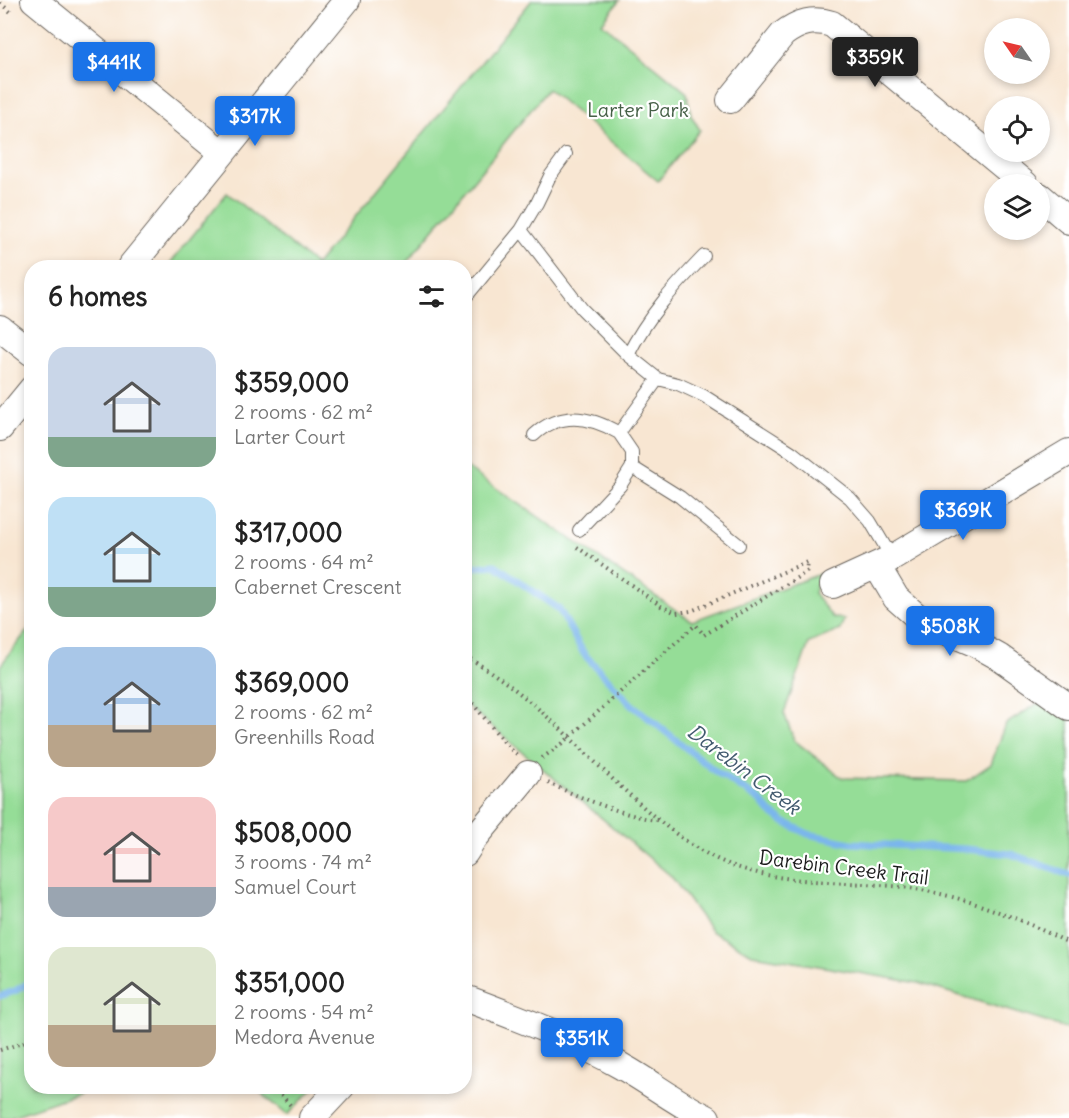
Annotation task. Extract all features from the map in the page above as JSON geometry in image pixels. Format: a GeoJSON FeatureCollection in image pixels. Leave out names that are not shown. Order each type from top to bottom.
{"type":"FeatureCollection","features":[{"type":"Feature","properties":{"kind":"street"},"geometry":{"type":"LineString","coordinates":[[34,0],[222,153]]}},
{"type":"Feature","properties":{"kind":"street"},"geometry":{"type":"LineString","coordinates":[[136,260],[347,0]]}},
{"type":"Feature","properties":{"kind":"street"},"geometry":{"type":"LineString","coordinates":[[730,100],[783,34],[794,26],[821,20],[832,24],[1013,174]]}},
{"type":"Feature","properties":{"kind":"street"},"geometry":{"type":"LineString","coordinates":[[1050,205],[1069,221]]}},
{"type":"Feature","properties":{"kind":"street"},"geometry":{"type":"LineString","coordinates":[[0,328],[24,347]]}},
{"type":"Feature","properties":{"kind":"street"},"geometry":{"type":"LineString","coordinates":[[0,428],[24,399]]}},
{"type":"Feature","properties":{"kind":"street"},"geometry":{"type":"LineString","coordinates":[[833,585],[885,562],[1069,452]]}},
{"type":"Feature","properties":{"kind":"street"},"geometry":{"type":"LineString","coordinates":[[885,562],[896,598],[922,621],[974,643],[999,657],[1069,706]]}},
{"type":"Feature","properties":{"kind":"street"},"geometry":{"type":"LineString","coordinates":[[472,843],[531,769]]}},
{"type":"Feature","properties":{"kind":"street"},"geometry":{"type":"LineString","coordinates":[[472,1001],[592,1050],[707,1118]]}},
{"type":"Feature","properties":{"kind":"street"},"geometry":{"type":"LineString","coordinates":[[303,1113],[330,1094]]}},
{"type":"Feature","properties":{"kind":"lane"},"geometry":{"type":"LineString","coordinates":[[472,290],[521,230],[550,176],[566,154]]}},
{"type":"Feature","properties":{"kind":"lane"},"geometry":{"type":"LineString","coordinates":[[521,230],[582,309],[628,355],[658,379],[678,384],[704,396],[792,452],[850,498],[870,521],[885,562]]}},
{"type":"Feature","properties":{"kind":"lane"},"geometry":{"type":"LineString","coordinates":[[628,355],[641,330],[668,294],[704,256]]}},
{"type":"Feature","properties":{"kind":"lane"},"geometry":{"type":"LineString","coordinates":[[619,433],[658,379]]}},
{"type":"Feature","properties":{"kind":"lane"},"geometry":{"type":"LineString","coordinates":[[534,435],[545,425],[561,419],[602,423],[619,433],[632,452],[632,467],[620,486],[579,530]]}},
{"type":"Feature","properties":{"kind":"lane"},"geometry":{"type":"LineString","coordinates":[[632,467],[680,497],[739,545]]}},
{"type":"Feature","properties":{"kind":"path"},"geometry":{"type":"LineString","coordinates":[[579,530],[576,546],[662,606],[676,613],[691,611],[807,562],[806,570]]}},
{"type":"Feature","properties":{"kind":"path"},"geometry":{"type":"LineString","coordinates":[[806,570],[833,585]]}},
{"type":"Feature","properties":{"kind":"path"},"geometry":{"type":"LineString","coordinates":[[531,769],[696,625],[704,635],[806,570]]}},
{"type":"Feature","properties":{"kind":"path","name":"Darebin Creek Trail"},"geometry":{"type":"LineString","coordinates":[[472,660],[495,673],[547,715],[658,820],[717,859],[741,869],[775,878],[900,887],[936,892],[1016,917],[1069,943]]}},
{"type":"Feature","properties":{"kind":"path"},"geometry":{"type":"LineString","coordinates":[[472,702],[513,752],[531,769],[562,789],[647,819],[658,820]]}},
{"type":"Feature","properties":{"kind":"path"},"geometry":{"type":"LineString","coordinates":[[0,1050],[24,1042]]}},
{"type":"Feature","properties":{"kind":"path"},"geometry":{"type":"LineString","coordinates":[[282,1094],[303,1113]]}},
{"type":"Feature","properties":{"kind":"green space","name":"Larter Park"},"geometry":{"type":"Polygon","coordinates":[[[532,0],[620,0],[602,23],[687,93],[691,115],[700,130],[658,181],[548,89],[409,260],[320,260],[532,0]]]}},
{"type":"Feature","properties":{"kind":"green space"},"geometry":{"type":"Polygon","coordinates":[[[227,193],[310,260],[173,260],[227,193]]]}},
{"type":"Feature","properties":{"kind":"green space"},"geometry":{"type":"Polygon","coordinates":[[[472,472],[692,621],[820,574],[814,593],[832,617],[844,619],[840,630],[809,643],[784,713],[794,740],[842,778],[966,781],[991,764],[1006,724],[1043,700],[1069,719],[1069,1029],[918,983],[754,955],[711,931],[671,876],[472,710],[472,472]]]}},
{"type":"Feature","properties":{"kind":"green space"},"geometry":{"type":"Polygon","coordinates":[[[24,635],[24,1094],[77,1094],[7,1118],[0,1118],[0,666],[24,635]]]}},
{"type":"Feature","properties":{"kind":"green space"},"geometry":{"type":"Polygon","coordinates":[[[262,1094],[308,1094],[287,1115],[262,1094]]]}},
{"type":"Feature","properties":{"kind":"waterway","name":"Darebin Creek"},"geometry":{"type":"LineString","coordinates":[[472,567],[495,565],[559,609],[584,654],[631,704],[715,771],[760,800],[770,812],[784,822],[808,834],[851,843],[966,849],[1011,854],[1069,875]]}},
{"type":"Feature","properties":{"kind":"waterway","name":"Darebin Creek"},"geometry":{"type":"LineString","coordinates":[[0,996],[24,986]]}}]}
